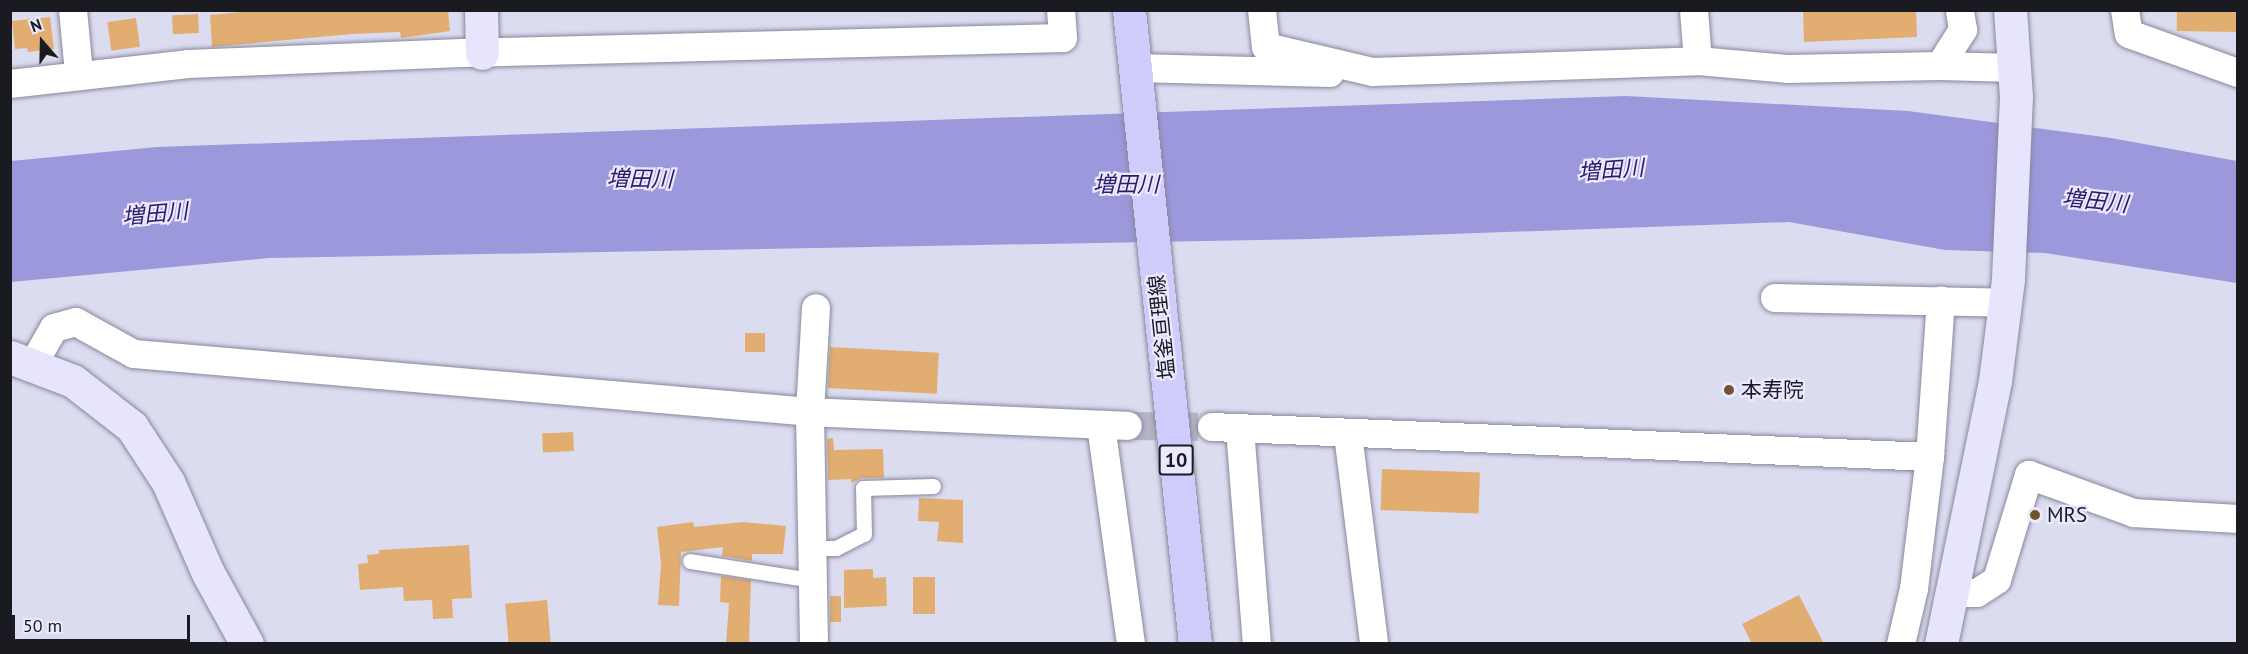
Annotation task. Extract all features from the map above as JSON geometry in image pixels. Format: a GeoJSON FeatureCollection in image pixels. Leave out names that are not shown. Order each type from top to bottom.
{"type":"FeatureCollection","features":[{"type":"Feature","properties":{"kind":"main road","name":"塩釜亘理線"},"geometry":{"type":"LineString","coordinates":[[1129,10],[1195,644]]}},
{"type":"Feature","properties":{"kind":"street"},"geometry":{"type":"LineString","coordinates":[[73,10],[79,74]]}},
{"type":"Feature","properties":{"kind":"street"},"geometry":{"type":"LineString","coordinates":[[481,10],[482,53]]}},
{"type":"Feature","properties":{"kind":"street"},"geometry":{"type":"LineString","coordinates":[[10,84],[79,74],[188,64],[482,53],[1063,38],[1061,10]]}},
{"type":"Feature","properties":{"kind":"street"},"geometry":{"type":"LineString","coordinates":[[1262,10],[1266,47],[1373,72]]}},
{"type":"Feature","properties":{"kind":"street"},"geometry":{"type":"LineString","coordinates":[[1694,10],[1698,61]]}},
{"type":"Feature","properties":{"kind":"street"},"geometry":{"type":"LineString","coordinates":[[1940,66],[1963,30],[1960,10]]}},
{"type":"Feature","properties":{"kind":"street"},"geometry":{"type":"LineString","coordinates":[[1941,644],[1995,381],[2007,291],[2015,82],[2010,10]]}},
{"type":"Feature","properties":{"kind":"street"},"geometry":{"type":"LineString","coordinates":[[2125,10],[2129,34],[2238,73]]}},
{"type":"Feature","properties":{"kind":"street"},"geometry":{"type":"LineString","coordinates":[[1135,73],[1286,74],[1698,61],[1787,69],[1940,66],[2015,82]]}},
{"type":"Feature","properties":{"kind":"street"},"geometry":{"type":"LineString","coordinates":[[1775,298],[1941,300],[2007,291]]}},
{"type":"Feature","properties":{"kind":"street"},"geometry":{"type":"LineString","coordinates":[[1901,644],[1914,589],[1929,457],[1941,300]]}},
{"type":"Feature","properties":{"kind":"street"},"geometry":{"type":"LineString","coordinates":[[814,644],[810,412],[816,308]]}},
{"type":"Feature","properties":{"kind":"street"},"geometry":{"type":"LineString","coordinates":[[247,644],[208,573],[168,482],[132,427],[73,381],[22,360],[54,328],[76,322],[134,354],[810,412],[1114,426],[1131,644]]}},
{"type":"Feature","properties":{"kind":"street"},"geometry":{"type":"LineString","coordinates":[[1212,427],[1929,457]]}},
{"type":"Feature","properties":{"kind":"street"},"geometry":{"type":"LineString","coordinates":[[1240,429],[1257,644]]}},
{"type":"Feature","properties":{"kind":"street"},"geometry":{"type":"LineString","coordinates":[[1348,434],[1374,644]]}},
{"type":"Feature","properties":{"kind":"street"},"geometry":{"type":"LineString","coordinates":[[1950,593],[1977,593],[1997,580],[2030,475],[2134,513],[2238,519]]}},
{"type":"Feature","properties":{"kind":"lane"},"geometry":{"type":"LineString","coordinates":[[813,548],[836,548],[864,534],[863,488],[933,486]]}},
{"type":"Feature","properties":{"kind":"lane"},"geometry":{"type":"LineString","coordinates":[[690,561],[812,580]]}},
{"type":"Feature","properties":{"kind":"water","name":"増田川"},"geometry":{"type":"Polygon","coordinates":[[[1626,96],[1908,111],[2111,138],[2237,161],[2237,283],[2045,253],[1945,250],[1789,222],[1312,239],[269,258],[11,282],[11,161],[157,147],[1626,96]]]}},
{"type":"Feature","properties":{"kind":"building"},"geometry":{"type":"Polygon","coordinates":[[[265,10],[448,10],[450,31],[401,38],[400,32],[352,34],[212,47],[210,15],[265,10]]]}},
{"type":"Feature","properties":{"kind":"building"},"geometry":{"type":"Polygon","coordinates":[[[1803,10],[1916,10],[1917,37],[1804,42],[1803,10]]]}},
{"type":"Feature","properties":{"kind":"building"},"geometry":{"type":"Polygon","coordinates":[[[2177,10],[2238,11],[2238,32],[2177,31],[2177,10]]]}},
{"type":"Feature","properties":{"kind":"building"},"geometry":{"type":"Polygon","coordinates":[[[198,14],[199,33],[173,34],[172,15],[198,14]]]}},
{"type":"Feature","properties":{"kind":"building"},"geometry":{"type":"Polygon","coordinates":[[[50,17],[54,49],[28,52],[27,48],[15,49],[12,21],[50,17]]]}},
{"type":"Feature","properties":{"kind":"building"},"geometry":{"type":"Polygon","coordinates":[[[136,18],[140,47],[111,51],[107,22],[136,18]]]}},
{"type":"Feature","properties":{"kind":"building"},"geometry":{"type":"Polygon","coordinates":[[[745,333],[765,333],[765,352],[745,352],[745,333]]]}},
{"type":"Feature","properties":{"kind":"building"},"geometry":{"type":"Polygon","coordinates":[[[830,347],[939,353],[937,394],[828,388],[830,347]]]}},
{"type":"Feature","properties":{"kind":"building"},"geometry":{"type":"Polygon","coordinates":[[[573,432],[574,451],[543,453],[542,434],[573,432]]]}},
{"type":"Feature","properties":{"kind":"building"},"geometry":{"type":"Polygon","coordinates":[[[833,438],[834,450],[883,449],[884,478],[862,478],[851,483],[851,479],[828,480],[827,439],[833,438]]]}},
{"type":"Feature","properties":{"kind":"building"},"geometry":{"type":"Polygon","coordinates":[[[1382,469],[1480,472],[1479,513],[1381,510],[1382,469]]]}},
{"type":"Feature","properties":{"kind":"building"},"geometry":{"type":"Polygon","coordinates":[[[919,498],[963,500],[963,543],[937,541],[939,522],[918,521],[919,498]]]}},
{"type":"Feature","properties":{"kind":"building"},"geometry":{"type":"Polygon","coordinates":[[[693,522],[694,527],[742,522],[786,526],[783,554],[752,554],[752,561],[722,556],[723,547],[681,552],[679,606],[658,605],[661,564],[657,527],[693,522]]]}},
{"type":"Feature","properties":{"kind":"building"},"geometry":{"type":"Polygon","coordinates":[[[469,545],[472,598],[452,599],[453,618],[433,619],[432,600],[404,601],[403,587],[360,590],[358,564],[368,563],[367,555],[379,554],[379,550],[469,545]]]}},
{"type":"Feature","properties":{"kind":"building"},"geometry":{"type":"Polygon","coordinates":[[[873,569],[873,578],[886,577],[887,606],[844,608],[844,570],[873,569]]]}},
{"type":"Feature","properties":{"kind":"building"},"geometry":{"type":"Polygon","coordinates":[[[721,576],[751,580],[749,644],[726,644],[729,603],[720,602],[721,576]]]}},
{"type":"Feature","properties":{"kind":"building"},"geometry":{"type":"Polygon","coordinates":[[[913,577],[935,577],[935,614],[913,614],[913,577]]]}},
{"type":"Feature","properties":{"kind":"building"},"geometry":{"type":"Polygon","coordinates":[[[1799,595],[1824,644],[1752,644],[1742,624],[1799,595]]]}},
{"type":"Feature","properties":{"kind":"building"},"geometry":{"type":"Polygon","coordinates":[[[830,596],[841,596],[841,622],[830,622],[830,596]]]}},
{"type":"Feature","properties":{"kind":"building"},"geometry":{"type":"Polygon","coordinates":[[[547,600],[551,644],[509,644],[505,604],[547,600]]]}},
{"type":"Feature","properties":{"kind":"tunnel"},"geometry":{"type":"LineString","coordinates":[[1128,426],[1212,427]]}},
{"type":"Feature","properties":{"kind":"place","name":"本寿院"},"geometry":{"type":"Point","coordinates":[1729,390]}},
{"type":"Feature","properties":{"kind":"place","name":"MRS"},"geometry":{"type":"Point","coordinates":[2035,515]}}]}
